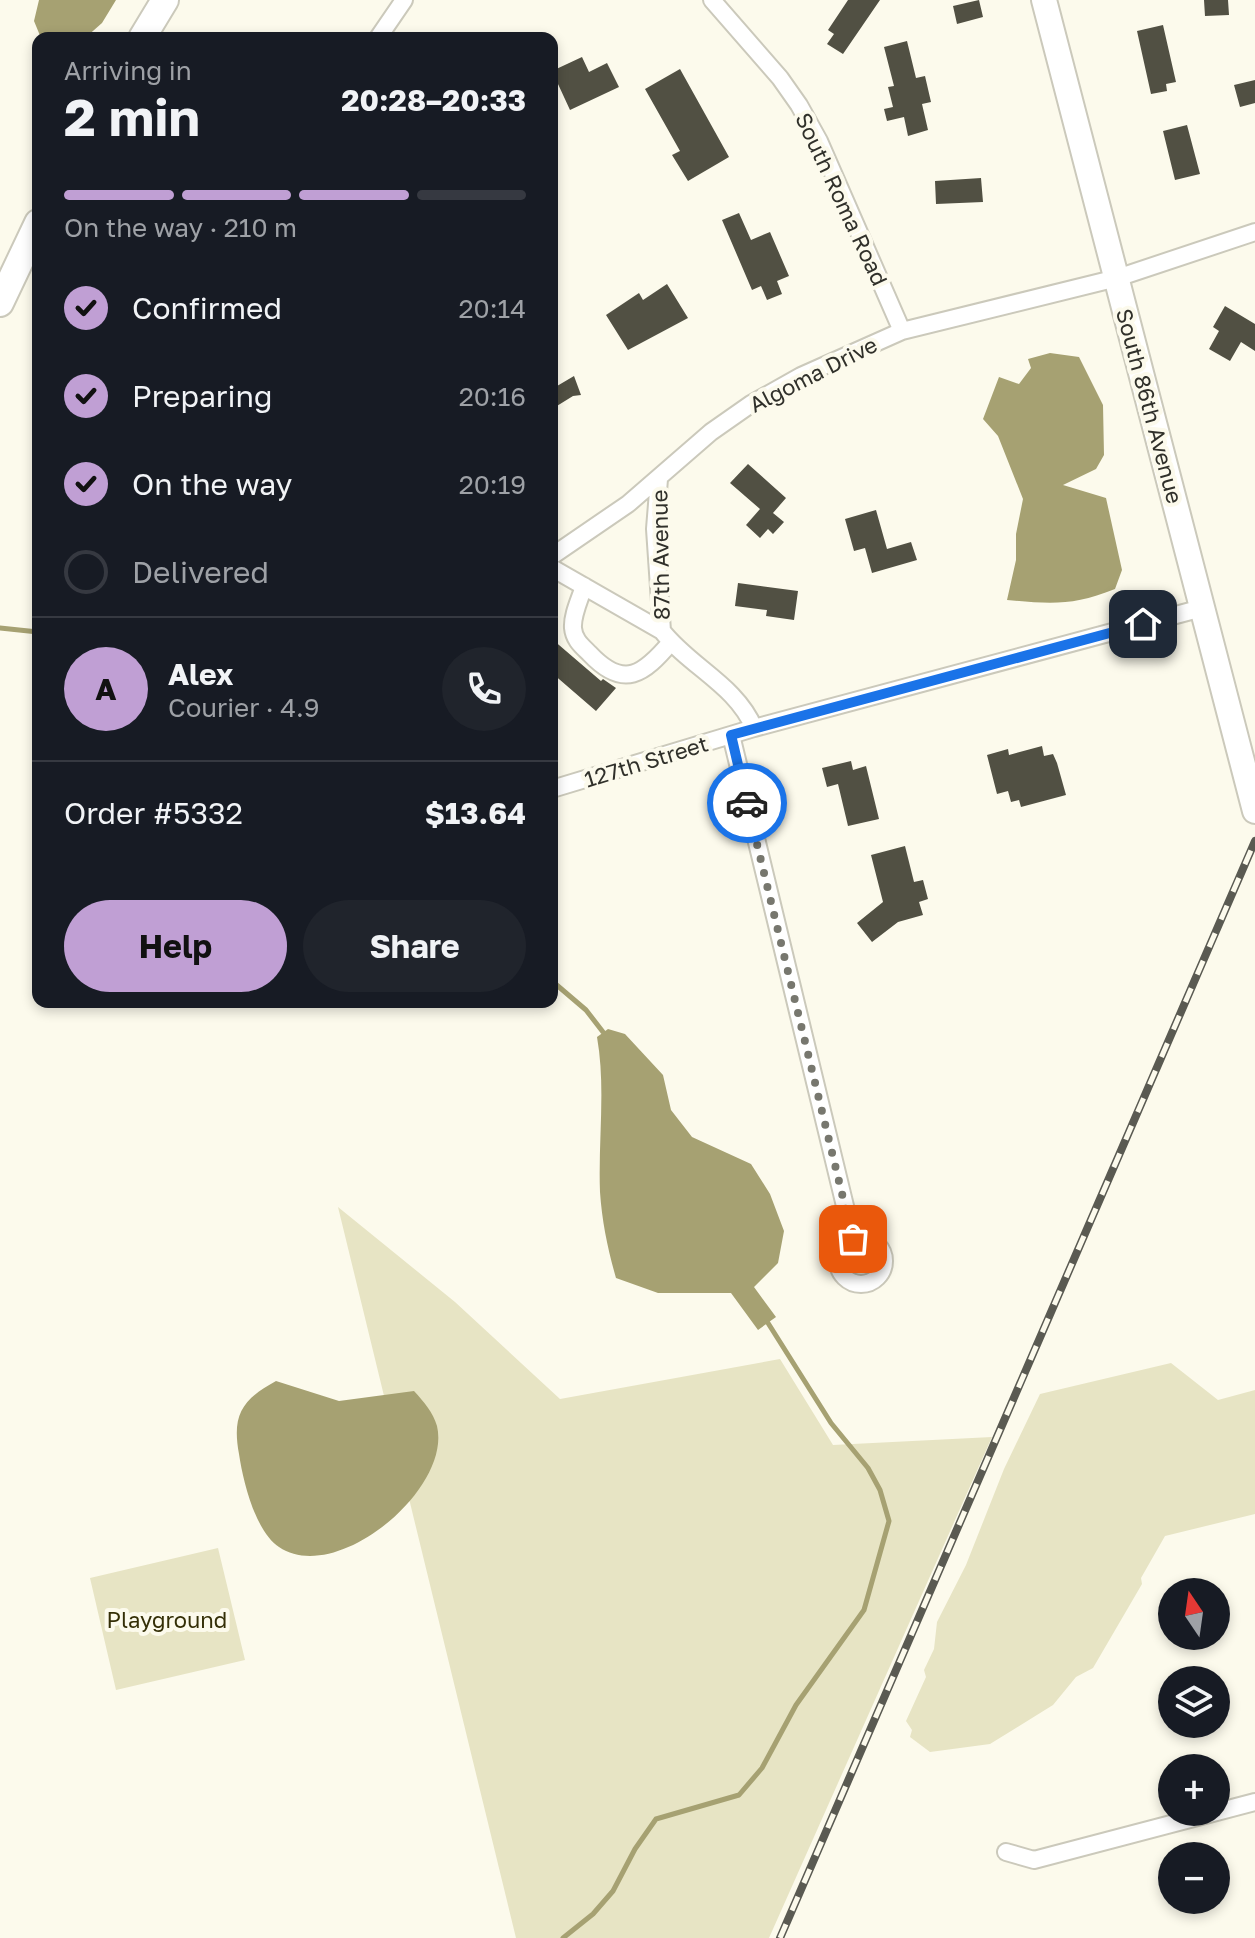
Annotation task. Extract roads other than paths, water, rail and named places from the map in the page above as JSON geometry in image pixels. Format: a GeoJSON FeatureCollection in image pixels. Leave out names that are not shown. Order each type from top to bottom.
{"type":"FeatureCollection","features":[{"type":"Feature","properties":{"kind":"main road"},"geometry":{"type":"LineString","coordinates":[[146,32],[165,0]]}},
{"type":"Feature","properties":{"kind":"main road"},"geometry":{"type":"LineString","coordinates":[[0,303],[32,236]]}},
{"type":"Feature","properties":{"kind":"street"},"geometry":{"type":"LineString","coordinates":[[382,32],[404,0]]}},
{"type":"Feature","properties":{"kind":"street","name":"South Roma Road"},"geometry":{"type":"LineString","coordinates":[[712,0],[780,78],[799,105],[819,141],[902,331]]}},
{"type":"Feature","properties":{"kind":"street","name":"South 86th Avenue"},"geometry":{"type":"LineString","coordinates":[[1044,0],[1255,811]]}},
{"type":"Feature","properties":{"kind":"street","name":"Algoma Drive"},"geometry":{"type":"LineString","coordinates":[[558,552],[659,479],[711,432],[751,404],[801,376],[902,331],[1117,278],[1255,232]]}},
{"type":"Feature","properties":{"kind":"street","name":"87th Avenue"},"geometry":{"type":"LineString","coordinates":[[659,479],[655,529],[666,636]]}},
{"type":"Feature","properties":{"kind":"street"},"geometry":{"type":"LineString","coordinates":[[558,571],[666,636],[735,696],[747,711],[754,728]]}},
{"type":"Feature","properties":{"kind":"street"},"geometry":{"type":"LineString","coordinates":[[584,586],[573,627],[576,640],[598,663],[618,675],[636,675],[654,663],[666,636]]}},
{"type":"Feature","properties":{"kind":"street","name":"127th Street"},"geometry":{"type":"LineString","coordinates":[[558,787],[754,728],[1202,608]]}},
{"type":"Feature","properties":{"kind":"street"},"geometry":{"type":"LineString","coordinates":[[731,735],[853,1239]]}},
{"type":"Feature","properties":{"kind":"street"},"geometry":{"type":"LineString","coordinates":[[1006,1852],[1034,1860],[1255,1802]]}},
{"type":"Feature","properties":{"kind":"waterway"},"geometry":{"type":"LineString","coordinates":[[0,628],[32,631]]}},
{"type":"Feature","properties":{"kind":"waterway"},"geometry":{"type":"LineString","coordinates":[[558,986],[586,1010],[603,1032]]}},
{"type":"Feature","properties":{"kind":"waterway"},"geometry":{"type":"LineString","coordinates":[[563,1938],[593,1914],[613,1891],[635,1849],[656,1819],[739,1795],[762,1768],[796,1705],[864,1610],[889,1521],[880,1490],[868,1468],[831,1423],[768,1323]]}},
{"type":"Feature","properties":{"kind":"railway"},"geometry":{"type":"LineString","coordinates":[[780,1938],[1255,841]]}},
{"type":"Feature","properties":{"kind":"park label","name":"Playground"},"geometry":{"type":"Point","coordinates":[167,1619]}}]}
